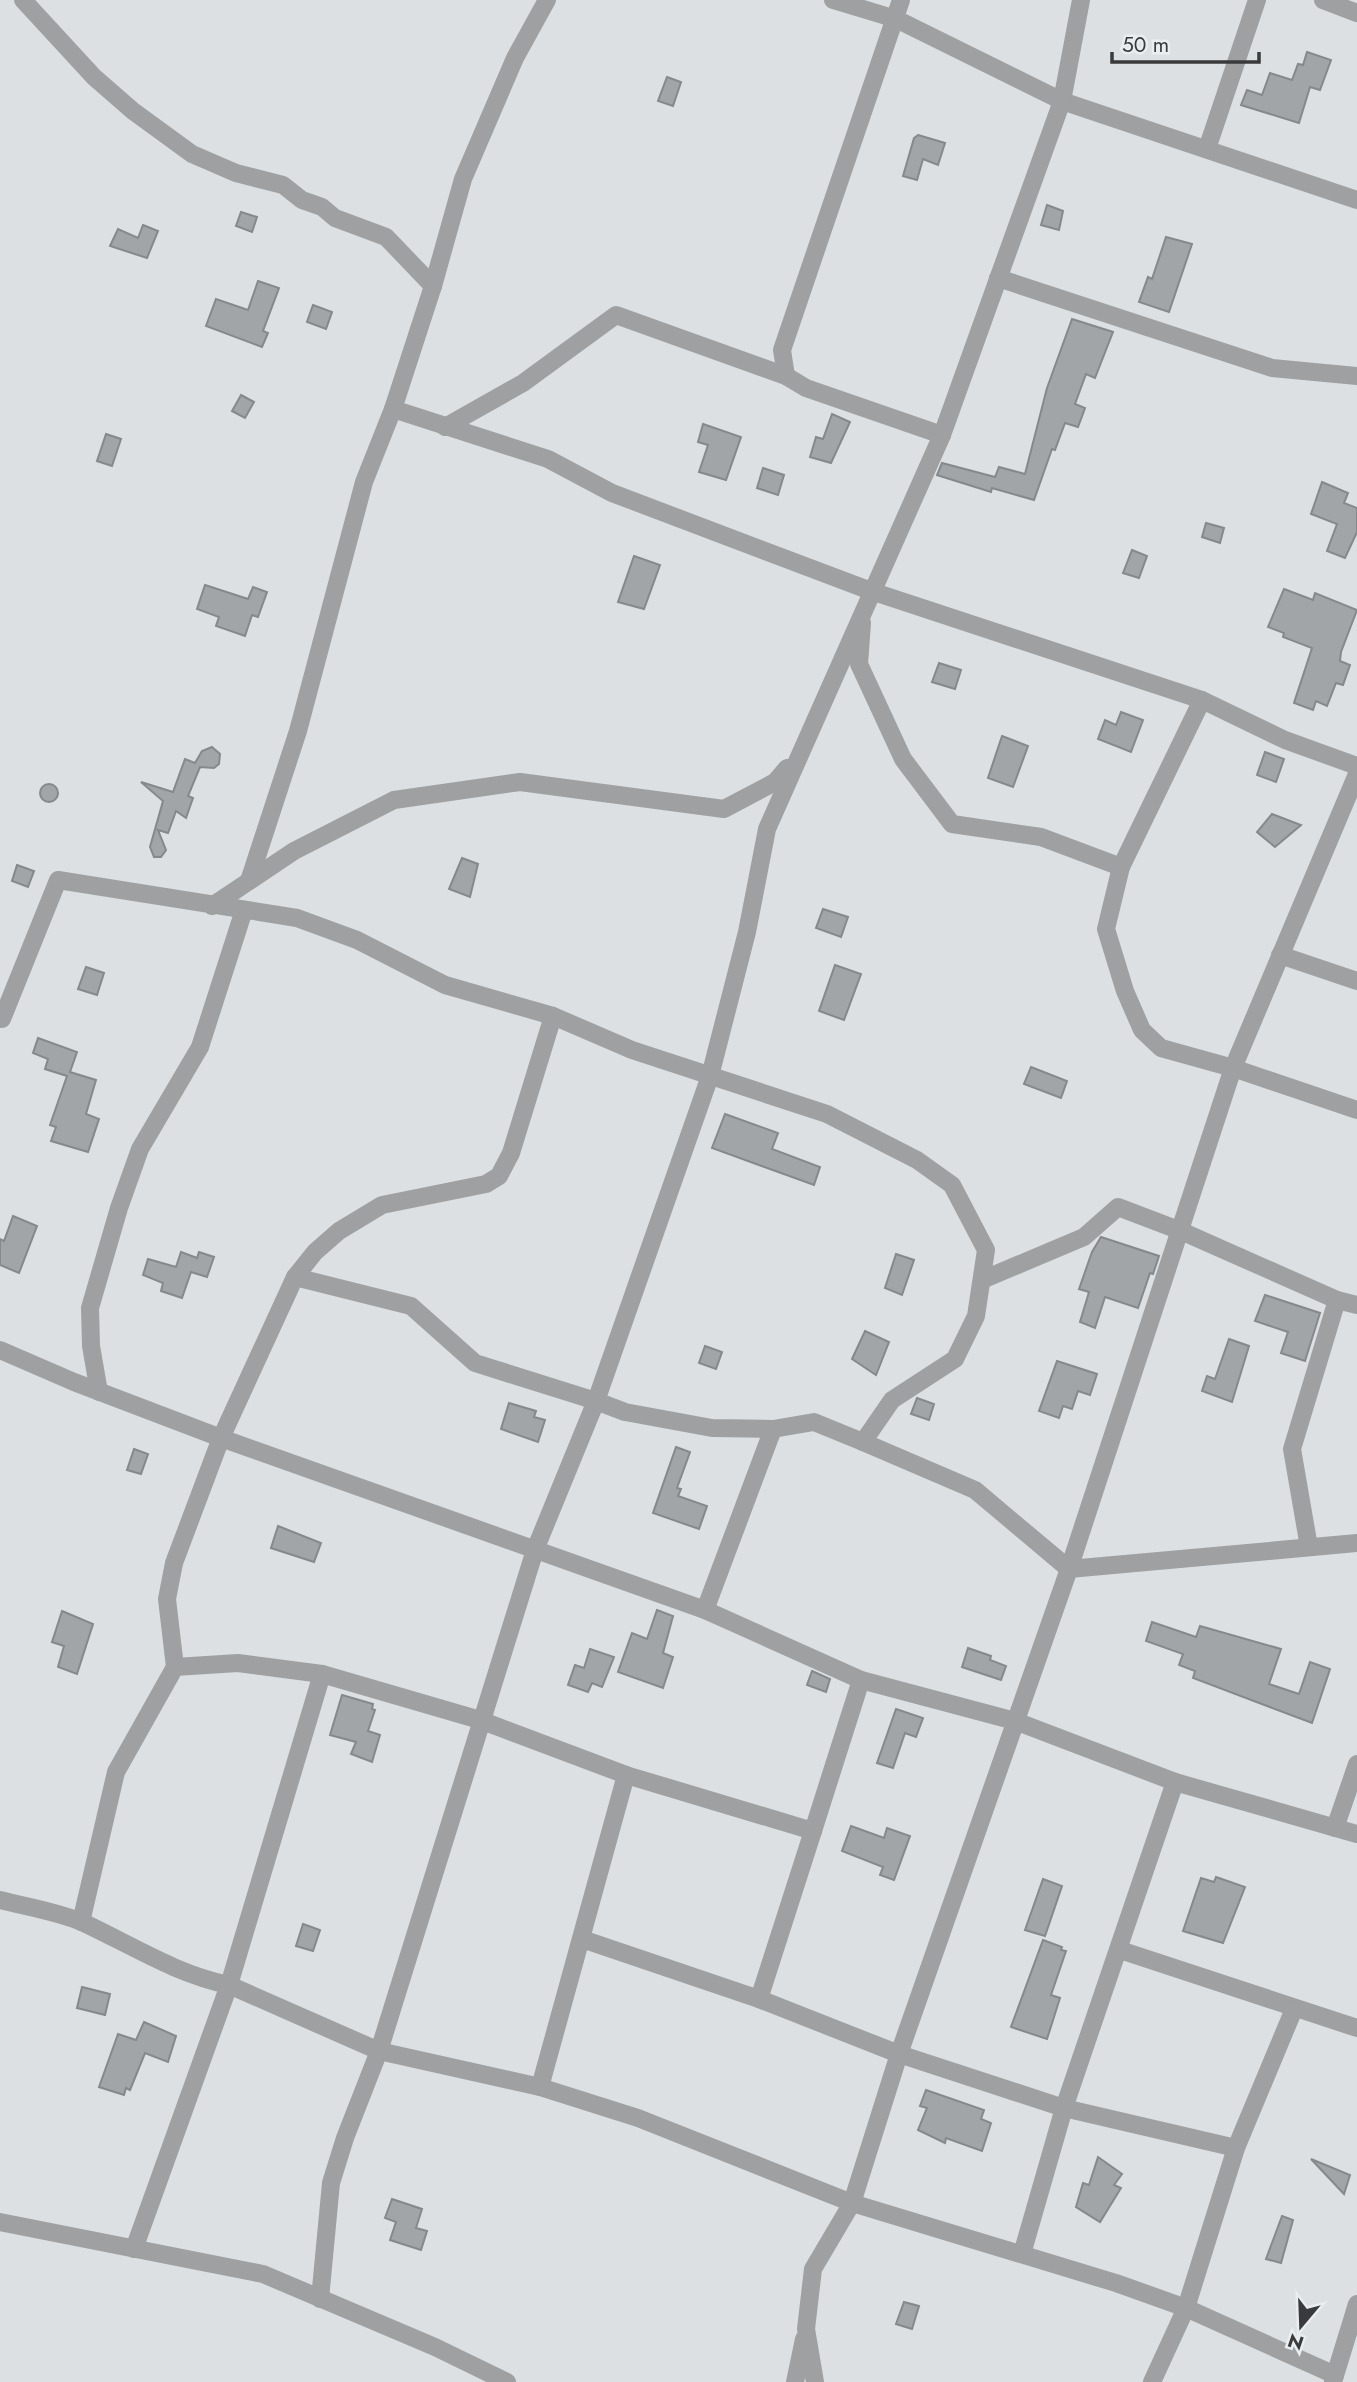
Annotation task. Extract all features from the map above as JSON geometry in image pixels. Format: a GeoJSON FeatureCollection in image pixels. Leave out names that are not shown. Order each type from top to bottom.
{"type":"FeatureCollection","features":[{"type":"Feature","properties":{"kind":"street"},"geometry":{"type":"LineString","coordinates":[[23,0],[94,77],[133,111],[192,154],[236,173],[283,185],[302,200],[323,207],[335,218],[386,237],[433,286]]}},
{"type":"Feature","properties":{"kind":"street"},"geometry":{"type":"LineString","coordinates":[[249,881],[298,731],[364,482],[393,409],[433,286],[463,179],[515,58],[547,0]]}},
{"type":"Feature","properties":{"kind":"street"},"geometry":{"type":"LineString","coordinates":[[833,0],[896,19],[1062,100],[1357,200]]}},
{"type":"Feature","properties":{"kind":"street"},"geometry":{"type":"LineString","coordinates":[[786,376],[782,350],[901,0]]}},
{"type":"Feature","properties":{"kind":"street"},"geometry":{"type":"LineString","coordinates":[[320,2299],[331,2183],[379,2051],[535,1550],[596,1401],[710,1076],[747,932],[766,829],[942,435],[1062,100],[1081,0]]}},
{"type":"Feature","properties":{"kind":"street"},"geometry":{"type":"LineString","coordinates":[[1207,149],[1257,0]]}},
{"type":"Feature","properties":{"kind":"street"},"geometry":{"type":"LineString","coordinates":[[1323,0],[1357,13]]}},
{"type":"Feature","properties":{"kind":"street"},"geometry":{"type":"LineString","coordinates":[[998,278],[1272,368],[1357,376]]}},
{"type":"Feature","properties":{"kind":"street"},"geometry":{"type":"LineString","coordinates":[[445,427],[523,383],[616,315],[786,376],[806,388],[942,435]]}},
{"type":"Feature","properties":{"kind":"street"},"geometry":{"type":"LineString","coordinates":[[393,409],[445,427],[495,439],[548,458],[612,493],[871,591],[1202,700],[1284,740],[1357,766]]}},
{"type":"Feature","properties":{"kind":"street"},"geometry":{"type":"LineString","coordinates":[[863,610],[859,664],[903,759],[952,824],[1041,837],[1121,867]]}},
{"type":"Feature","properties":{"kind":"street"},"geometry":{"type":"LineString","coordinates":[[1202,700],[1121,867],[1106,929],[1125,991],[1142,1030],[1161,1048],[1233,1068],[1357,1110]]}},
{"type":"Feature","properties":{"kind":"street"},"geometry":{"type":"LineString","coordinates":[[212,906],[294,851],[394,800],[520,782],[724,810],[775,782],[801,752]]}},
{"type":"Feature","properties":{"kind":"street"},"geometry":{"type":"LineString","coordinates":[[795,2382],[806,2329],[813,2269],[852,2203],[899,2054],[1069,1569],[1233,1068],[1357,774]]}},
{"type":"Feature","properties":{"kind":"street"},"geometry":{"type":"LineString","coordinates":[[0,1018],[2,1019],[58,880],[296,918],[357,940],[445,985],[553,1016],[632,1050],[827,1114],[917,1160],[952,1185],[986,1250],[976,1316],[956,1359],[892,1400],[863,1442]]}},
{"type":"Feature","properties":{"kind":"street"},"geometry":{"type":"LineString","coordinates":[[99,1392],[91,1346],[90,1308],[120,1208],[140,1149],[200,1047],[244,910]]}},
{"type":"Feature","properties":{"kind":"street"},"geometry":{"type":"LineString","coordinates":[[1280,955],[1357,981]]}},
{"type":"Feature","properties":{"kind":"street"},"geometry":{"type":"LineString","coordinates":[[81,1922],[116,1772],[175,1667],[167,1599],[174,1563],[221,1438],[295,1277],[315,1252],[339,1231],[382,1205],[486,1184],[499,1176],[511,1153],[553,1016]]}},
{"type":"Feature","properties":{"kind":"street"},"geometry":{"type":"LineString","coordinates":[[982,1280],[1084,1237],[1118,1206],[1337,1300],[1357,1305]]}},
{"type":"Feature","properties":{"kind":"street"},"geometry":{"type":"LineString","coordinates":[[295,1277],[411,1306],[475,1363],[625,1412],[712,1428],[773,1429],[814,1422],[975,1490],[1069,1569],[1357,1543]]}},
{"type":"Feature","properties":{"kind":"street"},"geometry":{"type":"LineString","coordinates":[[1309,1547],[1292,1449],[1337,1300]]}},
{"type":"Feature","properties":{"kind":"street"},"geometry":{"type":"LineString","coordinates":[[0,1350],[99,1392],[221,1438],[705,1610],[860,1679],[1015,1721],[1175,1782],[1357,1834]]}},
{"type":"Feature","properties":{"kind":"street"},"geometry":{"type":"LineString","coordinates":[[705,1610],[773,1429]]}},
{"type":"Feature","properties":{"kind":"street"},"geometry":{"type":"LineString","coordinates":[[175,1667],[238,1663],[321,1674],[481,1720],[626,1775],[813,1831]]}},
{"type":"Feature","properties":{"kind":"street"},"geometry":{"type":"LineString","coordinates":[[134,2249],[229,1985],[321,1674]]}},
{"type":"Feature","properties":{"kind":"street"},"geometry":{"type":"LineString","coordinates":[[759,1998],[860,1679]]}},
{"type":"Feature","properties":{"kind":"street"},"geometry":{"type":"LineString","coordinates":[[1335,1828],[1357,1764]]}},
{"type":"Feature","properties":{"kind":"street"},"geometry":{"type":"LineString","coordinates":[[540,2087],[626,1775]]}},
{"type":"Feature","properties":{"kind":"street"},"geometry":{"type":"LineString","coordinates":[[1022,2254],[1064,2108],[1175,1782]]}},
{"type":"Feature","properties":{"kind":"street"},"geometry":{"type":"LineString","coordinates":[[0,1900],[81,1922],[165,1965],[229,1985],[379,2051],[540,2087],[638,2118],[852,2203],[1022,2254],[1186,2308],[1334,2379],[1357,2304]]}},
{"type":"Feature","properties":{"kind":"street"},"geometry":{"type":"LineString","coordinates":[[582,1939],[759,1998],[899,2054],[1064,2108],[1236,2148]]}},
{"type":"Feature","properties":{"kind":"street"},"geometry":{"type":"LineString","coordinates":[[1120,1950],[1294,2010],[1357,2028]]}},
{"type":"Feature","properties":{"kind":"street"},"geometry":{"type":"LineString","coordinates":[[1152,2382],[1186,2308],[1236,2148],[1294,2010]]}},
{"type":"Feature","properties":{"kind":"street"},"geometry":{"type":"LineString","coordinates":[[0,2222],[263,2274],[435,2347],[508,2382]]}},
{"type":"Feature","properties":{"kind":"street"},"geometry":{"type":"LineString","coordinates":[[806,2329],[815,2382]]}},
{"type":"Feature","properties":{"kind":"building"},"geometry":{"type":"Polygon","coordinates":[[[1307,52],[1331,60],[1320,90],[1310,87],[1299,123],[1241,105],[1247,90],[1262,95],[1270,73],[1292,80],[1298,64],[1303,65],[1307,52]]]}},
{"type":"Feature","properties":{"kind":"building"},"geometry":{"type":"Polygon","coordinates":[[[667,77],[681,82],[673,106],[658,101],[667,77]]]}},
{"type":"Feature","properties":{"kind":"building"},"geometry":{"type":"Polygon","coordinates":[[[918,135],[945,143],[938,165],[923,159],[917,180],[903,176],[914,138],[918,135]]]}},
{"type":"Feature","properties":{"kind":"building"},"geometry":{"type":"Polygon","coordinates":[[[1047,205],[1063,211],[1059,230],[1041,225],[1047,205]]]}},
{"type":"Feature","properties":{"kind":"building"},"geometry":{"type":"Polygon","coordinates":[[[241,212],[257,217],[252,232],[236,226],[241,212]]]}},
{"type":"Feature","properties":{"kind":"building"},"geometry":{"type":"Polygon","coordinates":[[[143,225],[158,231],[147,258],[110,246],[118,229],[138,238],[143,225]]]}},
{"type":"Feature","properties":{"kind":"building"},"geometry":{"type":"Polygon","coordinates":[[[1166,237],[1192,244],[1169,312],[1139,302],[1148,277],[1152,279],[1166,237]]]}},
{"type":"Feature","properties":{"kind":"building"},"geometry":{"type":"Polygon","coordinates":[[[258,281],[279,288],[263,331],[268,333],[262,347],[206,326],[216,299],[248,310],[258,281]]]}},
{"type":"Feature","properties":{"kind":"building"},"geometry":{"type":"Polygon","coordinates":[[[313,305],[332,312],[326,329],[307,322],[313,305]]]}},
{"type":"Feature","properties":{"kind":"building"},"geometry":{"type":"Polygon","coordinates":[[[1072,319],[1113,332],[1095,378],[1086,374],[1075,404],[1085,408],[1078,427],[1065,423],[1055,450],[1052,449],[1034,500],[992,488],[991,492],[937,475],[942,463],[995,477],[999,467],[1025,474],[1047,388],[1072,319]]]}},
{"type":"Feature","properties":{"kind":"building"},"geometry":{"type":"Polygon","coordinates":[[[241,395],[254,402],[245,418],[232,411],[241,395]]]}},
{"type":"Feature","properties":{"kind":"building"},"geometry":{"type":"Polygon","coordinates":[[[832,414],[850,422],[831,463],[810,457],[816,437],[823,439],[832,414]]]}},
{"type":"Feature","properties":{"kind":"building"},"geometry":{"type":"Polygon","coordinates":[[[703,424],[741,437],[726,480],[699,472],[708,445],[698,442],[703,424]]]}},
{"type":"Feature","properties":{"kind":"building"},"geometry":{"type":"Polygon","coordinates":[[[106,434],[121,439],[112,466],[97,461],[106,434]]]}},
{"type":"Feature","properties":{"kind":"building"},"geometry":{"type":"Polygon","coordinates":[[[763,468],[784,475],[778,495],[757,488],[763,468]]]}},
{"type":"Feature","properties":{"kind":"building"},"geometry":{"type":"Polygon","coordinates":[[[1322,482],[1348,493],[1344,503],[1357,508],[1357,532],[1345,558],[1327,551],[1337,524],[1311,514],[1322,482]]]}},
{"type":"Feature","properties":{"kind":"building"},"geometry":{"type":"Polygon","coordinates":[[[1206,523],[1224,528],[1220,543],[1202,537],[1206,523]]]}},
{"type":"Feature","properties":{"kind":"building"},"geometry":{"type":"Polygon","coordinates":[[[1132,550],[1147,556],[1139,578],[1123,573],[1132,550]]]}},
{"type":"Feature","properties":{"kind":"building"},"geometry":{"type":"Polygon","coordinates":[[[634,556],[660,565],[644,609],[618,602],[634,556]]]}},
{"type":"Feature","properties":{"kind":"building"},"geometry":{"type":"Polygon","coordinates":[[[205,585],[248,599],[253,587],[267,592],[258,617],[252,615],[245,636],[216,626],[219,617],[197,609],[205,585]]]}},
{"type":"Feature","properties":{"kind":"building"},"geometry":{"type":"Polygon","coordinates":[[[1284,589],[1313,600],[1315,593],[1357,610],[1341,652],[1340,661],[1350,665],[1343,685],[1336,683],[1327,706],[1316,701],[1313,710],[1294,703],[1312,648],[1283,637],[1284,633],[1268,627],[1284,589]]]}},
{"type":"Feature","properties":{"kind":"building"},"geometry":{"type":"Polygon","coordinates":[[[939,663],[961,670],[955,689],[932,682],[939,663]]]}},
{"type":"Feature","properties":{"kind":"building"},"geometry":{"type":"Polygon","coordinates":[[[1121,712],[1143,720],[1131,752],[1098,739],[1105,720],[1116,725],[1121,712]]]}},
{"type":"Feature","properties":{"kind":"building"},"geometry":{"type":"Polygon","coordinates":[[[1002,736],[1028,746],[1013,787],[988,778],[1002,736]]]}},
{"type":"Feature","properties":{"kind":"building"},"geometry":{"type":"Polygon","coordinates":[[[212,747],[220,754],[219,764],[214,768],[200,767],[188,796],[193,798],[186,818],[176,811],[168,833],[158,830],[166,850],[161,857],[154,857],[150,847],[163,801],[141,782],[173,792],[185,759],[195,763],[202,751],[212,747]]]}},
{"type":"Feature","properties":{"kind":"building"},"geometry":{"type":"Polygon","coordinates":[[[1265,752],[1284,759],[1276,782],[1257,775],[1265,752]]]}},
{"type":"Feature","properties":{"kind":"building"},"geometry":{"type":"Polygon","coordinates":[[[49,784],[55,787],[58,793],[55,799],[49,802],[43,799],[40,793],[43,787],[49,784]]]}},
{"type":"Feature","properties":{"kind":"building"},"geometry":{"type":"Polygon","coordinates":[[[1272,814],[1301,825],[1275,847],[1257,832],[1272,814]]]}},
{"type":"Feature","properties":{"kind":"building"},"geometry":{"type":"Polygon","coordinates":[[[462,858],[478,864],[470,897],[449,889],[462,858]]]}},
{"type":"Feature","properties":{"kind":"building"},"geometry":{"type":"Polygon","coordinates":[[[17,865],[34,871],[28,887],[12,881],[17,865]]]}},
{"type":"Feature","properties":{"kind":"building"},"geometry":{"type":"Polygon","coordinates":[[[823,909],[848,917],[841,937],[816,928],[823,909]]]}},
{"type":"Feature","properties":{"kind":"building"},"geometry":{"type":"Polygon","coordinates":[[[835,965],[861,974],[844,1020],[819,1011],[835,965]]]}},
{"type":"Feature","properties":{"kind":"building"},"geometry":{"type":"Polygon","coordinates":[[[86,967],[104,973],[97,995],[78,989],[86,967]]]}},
{"type":"Feature","properties":{"kind":"building"},"geometry":{"type":"Polygon","coordinates":[[[38,1038],[77,1052],[70,1072],[96,1080],[86,1114],[99,1119],[88,1152],[51,1141],[56,1127],[50,1125],[67,1076],[45,1069],[48,1059],[33,1053],[38,1038]]]}},
{"type":"Feature","properties":{"kind":"building"},"geometry":{"type":"Polygon","coordinates":[[[1031,1067],[1067,1081],[1061,1098],[1024,1084],[1031,1067]]]}},
{"type":"Feature","properties":{"kind":"building"},"geometry":{"type":"Polygon","coordinates":[[[725,1114],[778,1133],[772,1149],[820,1167],[814,1185],[712,1148],[725,1114]]]}},
{"type":"Feature","properties":{"kind":"building"},"geometry":{"type":"Polygon","coordinates":[[[13,1216],[37,1226],[19,1273],[0,1265],[0,1239],[4,1241],[13,1216]]]}},
{"type":"Feature","properties":{"kind":"building"},"geometry":{"type":"Polygon","coordinates":[[[1101,1237],[1159,1256],[1138,1308],[1105,1297],[1095,1328],[1080,1322],[1089,1292],[1079,1289],[1092,1252],[1101,1237]]]}},
{"type":"Feature","properties":{"kind":"building"},"geometry":{"type":"Polygon","coordinates":[[[181,1252],[197,1258],[199,1252],[214,1257],[207,1277],[191,1272],[182,1298],[161,1291],[163,1283],[143,1275],[148,1259],[176,1267],[181,1252]]]}},
{"type":"Feature","properties":{"kind":"building"},"geometry":{"type":"Polygon","coordinates":[[[896,1254],[914,1260],[902,1295],[885,1288],[896,1254]]]}},
{"type":"Feature","properties":{"kind":"building"},"geometry":{"type":"Polygon","coordinates":[[[1265,1295],[1320,1313],[1305,1361],[1281,1353],[1288,1332],[1255,1321],[1265,1295]]]}},
{"type":"Feature","properties":{"kind":"building"},"geometry":{"type":"Polygon","coordinates":[[[865,1331],[889,1342],[876,1375],[852,1359],[865,1331]]]}},
{"type":"Feature","properties":{"kind":"building"},"geometry":{"type":"Polygon","coordinates":[[[1229,1339],[1249,1346],[1232,1402],[1202,1391],[1207,1376],[1215,1379],[1229,1339]]]}},
{"type":"Feature","properties":{"kind":"building"},"geometry":{"type":"Polygon","coordinates":[[[705,1346],[722,1352],[716,1369],[699,1363],[705,1346]]]}},
{"type":"Feature","properties":{"kind":"building"},"geometry":{"type":"Polygon","coordinates":[[[1057,1361],[1097,1374],[1090,1395],[1078,1391],[1072,1409],[1063,1406],[1059,1418],[1039,1411],[1057,1361]]]}},
{"type":"Feature","properties":{"kind":"building"},"geometry":{"type":"Polygon","coordinates":[[[917,1398],[934,1404],[929,1420],[911,1414],[917,1398]]]}},
{"type":"Feature","properties":{"kind":"building"},"geometry":{"type":"Polygon","coordinates":[[[509,1403],[536,1411],[534,1417],[545,1420],[538,1442],[501,1429],[509,1403]]]}},
{"type":"Feature","properties":{"kind":"building"},"geometry":{"type":"Polygon","coordinates":[[[676,1447],[690,1452],[677,1488],[681,1489],[678,1496],[707,1506],[699,1529],[653,1513],[676,1447]]]}},
{"type":"Feature","properties":{"kind":"building"},"geometry":{"type":"Polygon","coordinates":[[[134,1449],[148,1454],[141,1474],[127,1470],[134,1449]]]}},
{"type":"Feature","properties":{"kind":"building"},"geometry":{"type":"Polygon","coordinates":[[[278,1526],[321,1543],[314,1562],[271,1548],[278,1526]]]}},
{"type":"Feature","properties":{"kind":"building"},"geometry":{"type":"Polygon","coordinates":[[[657,1610],[673,1616],[663,1653],[673,1657],[663,1688],[618,1672],[632,1633],[647,1639],[657,1610]]]}},
{"type":"Feature","properties":{"kind":"building"},"geometry":{"type":"Polygon","coordinates":[[[62,1611],[93,1624],[77,1674],[58,1667],[64,1646],[52,1642],[62,1611]]]}},
{"type":"Feature","properties":{"kind":"building"},"geometry":{"type":"Polygon","coordinates":[[[1152,1622],[1196,1637],[1200,1626],[1281,1649],[1269,1684],[1299,1694],[1310,1662],[1330,1669],[1312,1723],[1193,1678],[1195,1671],[1179,1665],[1183,1654],[1146,1641],[1152,1622]]]}},
{"type":"Feature","properties":{"kind":"building"},"geometry":{"type":"Polygon","coordinates":[[[968,1648],[991,1656],[990,1660],[1006,1666],[1001,1680],[962,1667],[968,1648]]]}},
{"type":"Feature","properties":{"kind":"building"},"geometry":{"type":"Polygon","coordinates":[[[590,1649],[614,1657],[602,1687],[592,1683],[588,1692],[568,1685],[575,1665],[584,1668],[590,1649]]]}},
{"type":"Feature","properties":{"kind":"building"},"geometry":{"type":"Polygon","coordinates":[[[812,1671],[830,1679],[826,1692],[807,1685],[812,1671]]]}},
{"type":"Feature","properties":{"kind":"building"},"geometry":{"type":"Polygon","coordinates":[[[342,1695],[373,1704],[372,1709],[375,1710],[368,1731],[380,1735],[372,1762],[351,1754],[356,1742],[330,1735],[342,1695]]]}},
{"type":"Feature","properties":{"kind":"building"},"geometry":{"type":"Polygon","coordinates":[[[896,1709],[923,1718],[916,1737],[905,1733],[893,1768],[877,1763],[896,1709]]]}},
{"type":"Feature","properties":{"kind":"building"},"geometry":{"type":"Polygon","coordinates":[[[851,1826],[884,1838],[887,1828],[910,1836],[894,1880],[880,1875],[883,1867],[842,1851],[851,1826]]]}},
{"type":"Feature","properties":{"kind":"building"},"geometry":{"type":"Polygon","coordinates":[[[1216,1877],[1245,1887],[1223,1943],[1183,1931],[1201,1878],[1214,1882],[1216,1877]]]}},
{"type":"Feature","properties":{"kind":"building"},"geometry":{"type":"Polygon","coordinates":[[[1043,1879],[1062,1886],[1045,1936],[1025,1930],[1043,1879]]]}},
{"type":"Feature","properties":{"kind":"building"},"geometry":{"type":"Polygon","coordinates":[[[303,1924],[320,1930],[313,1951],[296,1946],[303,1924]]]}},
{"type":"Feature","properties":{"kind":"building"},"geometry":{"type":"Polygon","coordinates":[[[1043,1940],[1066,1951],[1051,1995],[1060,1998],[1047,2039],[1011,2027],[1043,1940]]]}},
{"type":"Feature","properties":{"kind":"building"},"geometry":{"type":"Polygon","coordinates":[[[82,1987],[110,1994],[105,2015],[77,2008],[82,1987]]]}},
{"type":"Feature","properties":{"kind":"building"},"geometry":{"type":"Polygon","coordinates":[[[144,2022],[176,2036],[168,2062],[145,2053],[130,2090],[126,2088],[124,2095],[99,2087],[118,2034],[136,2040],[144,2022]]]}},
{"type":"Feature","properties":{"kind":"building"},"geometry":{"type":"Polygon","coordinates":[[[926,2090],[984,2110],[981,2119],[991,2123],[982,2151],[946,2138],[945,2143],[918,2130],[927,2108],[920,2106],[926,2090]]]}},
{"type":"Feature","properties":{"kind":"building"},"geometry":{"type":"Polygon","coordinates":[[[1098,2157],[1122,2174],[1114,2185],[1121,2188],[1100,2222],[1076,2207],[1083,2183],[1089,2185],[1098,2157]]]}},
{"type":"Feature","properties":{"kind":"building"},"geometry":{"type":"Polygon","coordinates":[[[1311,2159],[1350,2175],[1344,2194],[1311,2159]]]}},
{"type":"Feature","properties":{"kind":"building"},"geometry":{"type":"Polygon","coordinates":[[[392,2199],[422,2209],[416,2228],[427,2231],[421,2250],[390,2240],[396,2222],[385,2218],[392,2199]]]}},
{"type":"Feature","properties":{"kind":"building"},"geometry":{"type":"Polygon","coordinates":[[[1282,2216],[1293,2220],[1281,2263],[1266,2259],[1282,2216]]]}},
{"type":"Feature","properties":{"kind":"building"},"geometry":{"type":"Polygon","coordinates":[[[904,2302],[919,2306],[912,2329],[896,2324],[904,2302]]]}}]}
